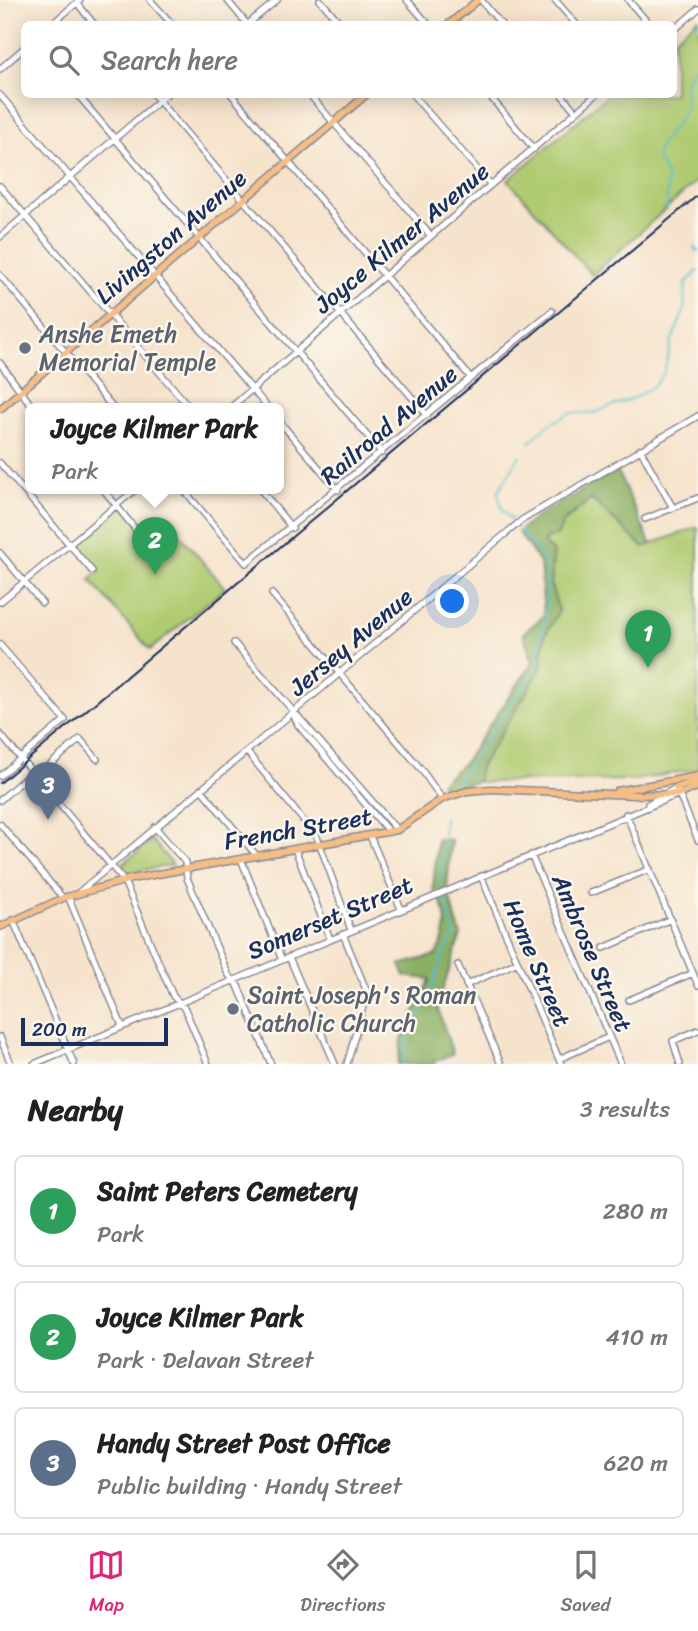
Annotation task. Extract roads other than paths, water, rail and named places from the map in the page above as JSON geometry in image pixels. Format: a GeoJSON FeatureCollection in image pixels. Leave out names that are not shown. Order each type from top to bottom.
{"type":"FeatureCollection","features":[{"type":"Feature","properties":{"kind":"main road"},"geometry":{"type":"LineString","coordinates":[[453,21],[479,0]]}},
{"type":"Feature","properties":{"kind":"main road","name":"Livingston Avenue"},"geometry":{"type":"LineString","coordinates":[[0,409],[363,98]]}},
{"type":"Feature","properties":{"kind":"main road","name":"Somerset Street"},"geometry":{"type":"LineString","coordinates":[[676,788],[698,776]]}},
{"type":"Feature","properties":{"kind":"main road"},"geometry":{"type":"LineString","coordinates":[[676,788],[698,781]]}},
{"type":"Feature","properties":{"kind":"main road","name":"Somerset Street"},"geometry":{"type":"LineString","coordinates":[[676,788],[698,787]]}},
{"type":"Feature","properties":{"kind":"main road","name":"French Street"},"geometry":{"type":"LineString","coordinates":[[601,792],[676,788]]}},
{"type":"Feature","properties":{"kind":"main road","name":"French Street"},"geometry":{"type":"LineString","coordinates":[[2,923],[65,897],[124,881],[393,831],[442,799],[467,791],[491,789],[664,794],[676,788]]}},
{"type":"Feature","properties":{"kind":"street"},"geometry":{"type":"LineString","coordinates":[[150,0],[169,21]]}},
{"type":"Feature","properties":{"kind":"street"},"geometry":{"type":"LineString","coordinates":[[227,0],[245,21]]}},
{"type":"Feature","properties":{"kind":"street"},"geometry":{"type":"LineString","coordinates":[[252,21],[277,0]]}},
{"type":"Feature","properties":{"kind":"street"},"geometry":{"type":"LineString","coordinates":[[320,0],[338,21]]}},
{"type":"Feature","properties":{"kind":"street"},"geometry":{"type":"LineString","coordinates":[[407,0],[425,21]]}},
{"type":"Feature","properties":{"kind":"street"},"geometry":{"type":"LineString","coordinates":[[479,0],[498,21]]}},
{"type":"Feature","properties":{"kind":"street"},"geometry":{"type":"LineString","coordinates":[[555,0],[573,21]]}},
{"type":"Feature","properties":{"kind":"street"},"geometry":{"type":"LineString","coordinates":[[628,0],[646,21]]}},
{"type":"Feature","properties":{"kind":"street"},"geometry":{"type":"LineString","coordinates":[[56,21],[78,2],[92,21]]}},
{"type":"Feature","properties":{"kind":"street"},"geometry":{"type":"LineString","coordinates":[[677,27],[698,9]]}},
{"type":"Feature","properties":{"kind":"street"},"geometry":{"type":"LineString","coordinates":[[0,69],[21,51]]}},
{"type":"Feature","properties":{"kind":"street"},"geometry":{"type":"LineString","coordinates":[[0,95],[264,403]]}},
{"type":"Feature","properties":{"kind":"street"},"geometry":{"type":"LineString","coordinates":[[80,98],[382,453]]}},
{"type":"Feature","properties":{"kind":"street"},"geometry":{"type":"LineString","coordinates":[[156,98],[427,415]]}},
{"type":"Feature","properties":{"kind":"street"},"geometry":{"type":"LineString","coordinates":[[0,237],[162,98]]}},
{"type":"Feature","properties":{"kind":"street"},"geometry":{"type":"LineString","coordinates":[[234,98],[471,378]]}},
{"type":"Feature","properties":{"kind":"street"},"geometry":{"type":"LineString","coordinates":[[312,98],[431,236]]}},
{"type":"Feature","properties":{"kind":"street"},"geometry":{"type":"LineString","coordinates":[[415,98],[491,185]]}},
{"type":"Feature","properties":{"kind":"street"},"geometry":{"type":"LineString","coordinates":[[491,98],[534,149]]}},
{"type":"Feature","properties":{"kind":"street"},"geometry":{"type":"LineString","coordinates":[[564,98],[576,112]]}},
{"type":"Feature","properties":{"kind":"street","name":"Joyce Kilmer Avenue"},"geometry":{"type":"LineString","coordinates":[[236,403],[592,98]]}},
{"type":"Feature","properties":{"kind":"street"},"geometry":{"type":"LineString","coordinates":[[0,186],[186,403]]}},
{"type":"Feature","properties":{"kind":"street"},"geometry":{"type":"LineString","coordinates":[[0,275],[109,403]]}},
{"type":"Feature","properties":{"kind":"street","name":"Railroad Avenue"},"geometry":{"type":"LineString","coordinates":[[187,494],[246,564],[552,311]]}},
{"type":"Feature","properties":{"kind":"street"},"geometry":{"type":"LineString","coordinates":[[0,363],[30,403]]}},
{"type":"Feature","properties":{"kind":"street"},"geometry":{"type":"LineString","coordinates":[[696,417],[698,425]]}},
{"type":"Feature","properties":{"kind":"street","name":"Jersey Avenue"},"geometry":{"type":"LineString","coordinates":[[77,894],[522,520],[696,417]]}},
{"type":"Feature","properties":{"kind":"street"},"geometry":{"type":"LineString","coordinates":[[284,427],[338,490]]}},
{"type":"Feature","properties":{"kind":"street"},"geometry":{"type":"LineString","coordinates":[[640,449],[673,508]]}},
{"type":"Feature","properties":{"kind":"street"},"geometry":{"type":"LineString","coordinates":[[0,463],[25,492]]}},
{"type":"Feature","properties":{"kind":"street"},"geometry":{"type":"LineString","coordinates":[[26,494],[92,571]]}},
{"type":"Feature","properties":{"kind":"street"},"geometry":{"type":"LineString","coordinates":[[107,494],[140,535]]}},
{"type":"Feature","properties":{"kind":"street"},"geometry":{"type":"LineString","coordinates":[[0,602],[129,494]]}},
{"type":"Feature","properties":{"kind":"street"},"geometry":{"type":"LineString","coordinates":[[264,494],[292,528]]}},
{"type":"Feature","properties":{"kind":"street"},"geometry":{"type":"LineString","coordinates":[[645,519],[698,498]]}},
{"type":"Feature","properties":{"kind":"street"},"geometry":{"type":"LineString","coordinates":[[0,553],[42,603]]}},
{"type":"Feature","properties":{"kind":"street"},"geometry":{"type":"LineString","coordinates":[[272,594],[442,799]]}},
{"type":"Feature","properties":{"kind":"street"},"geometry":{"type":"LineString","coordinates":[[234,643],[293,713],[298,725],[339,767],[393,831]]}},
{"type":"Feature","properties":{"kind":"street"},"geometry":{"type":"LineString","coordinates":[[0,645],[65,720],[0,776]]}},
{"type":"Feature","properties":{"kind":"street"},"geometry":{"type":"LineString","coordinates":[[0,734],[124,881],[173,996],[185,1009],[208,1064]]}},
{"type":"Feature","properties":{"kind":"street"},"geometry":{"type":"LineString","coordinates":[[0,800],[80,739],[97,759]]}},
{"type":"Feature","properties":{"kind":"street"},"geometry":{"type":"LineString","coordinates":[[247,752],[317,837],[351,930]]}},
{"type":"Feature","properties":{"kind":"street"},"geometry":{"type":"LineString","coordinates":[[676,788],[698,840]]}},
{"type":"Feature","properties":{"kind":"street","name":"Somerset Street"},"geometry":{"type":"LineString","coordinates":[[34,1064],[642,808],[676,788]]}},
{"type":"Feature","properties":{"kind":"street"},"geometry":{"type":"LineString","coordinates":[[201,789],[257,856]]}},
{"type":"Feature","properties":{"kind":"street","name":"Somerset Street"},"geometry":{"type":"LineString","coordinates":[[642,808],[664,794]]}},
{"type":"Feature","properties":{"kind":"street"},"geometry":{"type":"LineString","coordinates":[[626,814],[698,985]]}},
{"type":"Feature","properties":{"kind":"street"},"geometry":{"type":"LineString","coordinates":[[0,824],[65,897],[122,1026]]}},
{"type":"Feature","properties":{"kind":"street"},"geometry":{"type":"LineString","coordinates":[[155,827],[185,862],[223,963],[271,1064]]}},
{"type":"Feature","properties":{"kind":"street"},"geometry":{"type":"LineString","coordinates":[[370,836],[401,909]]}},
{"type":"Feature","properties":{"kind":"street"},"geometry":{"type":"LineString","coordinates":[[295,849],[330,939]]}},
{"type":"Feature","properties":{"kind":"street","name":"Ambrose Street"},"geometry":{"type":"LineString","coordinates":[[531,855],[621,1064]]}},
{"type":"Feature","properties":{"kind":"street"},"geometry":{"type":"LineString","coordinates":[[240,859],[282,960]]}},
{"type":"Feature","properties":{"kind":"street"},"geometry":{"type":"LineString","coordinates":[[591,893],[650,869]]}},
{"type":"Feature","properties":{"kind":"street","name":"Home Street"},"geometry":{"type":"LineString","coordinates":[[481,876],[560,1062]]}},
{"type":"Feature","properties":{"kind":"street"},"geometry":{"type":"LineString","coordinates":[[604,948],[671,919]]}},
{"type":"Feature","properties":{"kind":"street"},"geometry":{"type":"LineString","coordinates":[[13,920],[74,1064]]}},
{"type":"Feature","properties":{"kind":"street"},"geometry":{"type":"LineString","coordinates":[[344,934],[367,992],[347,1064]]}},
{"type":"Feature","properties":{"kind":"street"},"geometry":{"type":"LineString","coordinates":[[289,957],[335,1064]]}},
{"type":"Feature","properties":{"kind":"street"},"geometry":{"type":"LineString","coordinates":[[466,985],[518,962]]}},
{"type":"Feature","properties":{"kind":"street"},"geometry":{"type":"LineString","coordinates":[[458,965],[501,1064]]}},
{"type":"Feature","properties":{"kind":"street"},"geometry":{"type":"LineString","coordinates":[[629,1000],[693,972]]}},
{"type":"Feature","properties":{"kind":"street"},"geometry":{"type":"LineString","coordinates":[[680,1064],[673,1041],[698,1030]]}},
{"type":"Feature","properties":{"kind":"street"},"geometry":{"type":"LineString","coordinates":[[0,1037],[11,1064]]}},
{"type":"Feature","properties":{"kind":"street"},"geometry":{"type":"LineString","coordinates":[[560,1062],[609,1037]]}},
{"type":"Feature","properties":{"kind":"waterway"},"geometry":{"type":"LineString","coordinates":[[697,21],[698,27]]}},
{"type":"Feature","properties":{"kind":"waterway"},"geometry":{"type":"LineString","coordinates":[[667,211],[667,177],[656,156],[682,114],[686,99],[686,82],[691,70],[698,63]]}},
{"type":"Feature","properties":{"kind":"waterway"},"geometry":{"type":"LineString","coordinates":[[694,247],[698,251]]}},
{"type":"Feature","properties":{"kind":"waterway"},"geometry":{"type":"LineString","coordinates":[[530,442],[547,426],[570,413],[594,413],[638,396],[655,385],[664,372],[672,340],[684,311],[686,283],[698,271]]}},
{"type":"Feature","properties":{"kind":"waterway"},"geometry":{"type":"LineString","coordinates":[[512,520],[502,509],[498,492],[520,455]]}},
{"type":"Feature","properties":{"kind":"waterway"},"geometry":{"type":"LineString","coordinates":[[456,783],[538,665],[546,609],[547,579],[541,556],[520,530]]}},
{"type":"Feature","properties":{"kind":"waterway"},"geometry":{"type":"LineString","coordinates":[[441,885],[444,817]]}},
{"type":"Feature","properties":{"kind":"waterway"},"geometry":{"type":"LineString","coordinates":[[403,1064],[408,1034],[431,993],[441,960],[454,935],[446,899]]}},
{"type":"Feature","properties":{"kind":"railway"},"geometry":{"type":"LineString","coordinates":[[0,783],[698,195]]}},
{"type":"Feature","properties":{"kind":"place","name":"Anshe Emeth Memorial Temple"},"geometry":{"type":"Point","coordinates":[25,348]}},
{"type":"Feature","properties":{"kind":"place","name":"Joyce Kilmer Park"},"geometry":{"type":"Point","coordinates":[155,575]}},
{"type":"Feature","properties":{"kind":"place","name":"Saint Peters Cemetery"},"geometry":{"type":"Point","coordinates":[648,668]}},
{"type":"Feature","properties":{"kind":"place","name":"Handy Street Post Office"},"geometry":{"type":"Point","coordinates":[48,820]}},
{"type":"Feature","properties":{"kind":"place","name":"Saint Joseph's Roman Catholic Church"},"geometry":{"type":"Point","coordinates":[233,1009]}}]}
